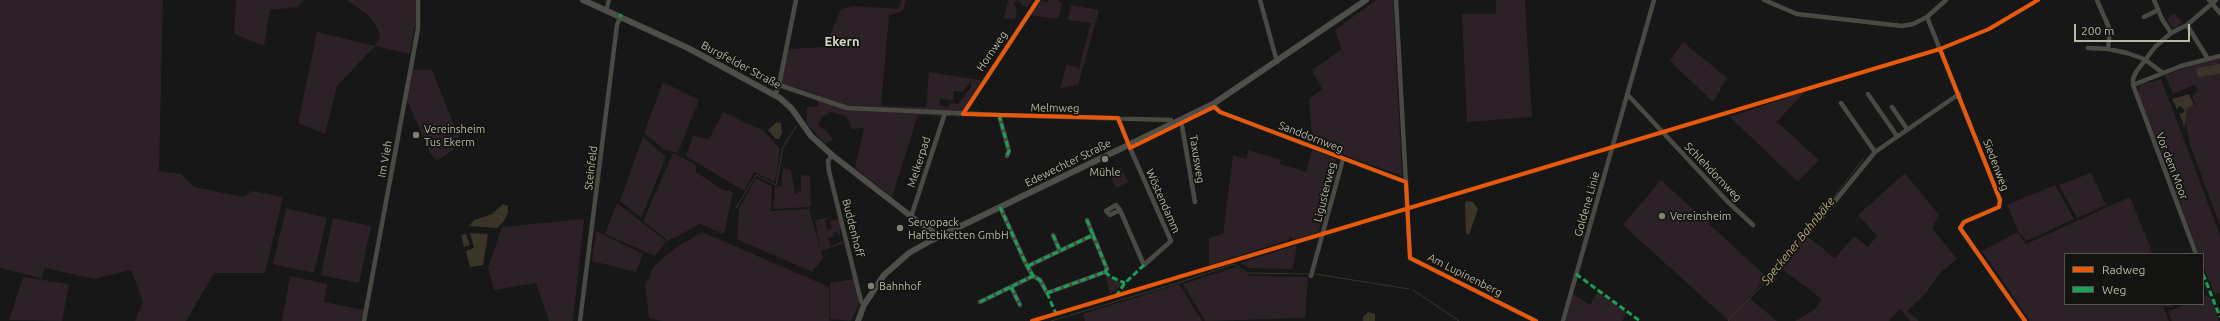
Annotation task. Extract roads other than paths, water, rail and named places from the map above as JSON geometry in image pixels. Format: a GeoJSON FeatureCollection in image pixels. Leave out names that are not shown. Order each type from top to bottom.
{"type":"FeatureCollection","features":[{"type":"Feature","properties":{"kind":"main road","name":"Burgfelder Straße"},"geometry":{"type":"LineString","coordinates":[[583,0],[688,48],[775,95],[788,105],[811,136],[832,155],[911,217],[939,236]]}},
{"type":"Feature","properties":{"kind":"main road","name":"Edewechter Straße"},"geometry":{"type":"LineString","coordinates":[[858,321],[864,305],[875,287],[891,267],[909,252],[939,236],[1213,104],[1366,0]]}},
{"type":"Feature","properties":{"kind":"main road","name":"Burgfelder Straße"},"geometry":{"type":"LineString","coordinates":[[922,225],[932,240]]}},
{"type":"Feature","properties":{"kind":"street","name":"Im Vieh"},"geometry":{"type":"LineString","coordinates":[[364,321],[418,29],[418,0]]}},
{"type":"Feature","properties":{"kind":"street"},"geometry":{"type":"LineString","coordinates":[[606,11],[609,0]]}},
{"type":"Feature","properties":{"kind":"street"},"geometry":{"type":"LineString","coordinates":[[775,95],[779,85],[796,0]]}},
{"type":"Feature","properties":{"kind":"street","name":"Hornweg"},"geometry":{"type":"LineString","coordinates":[[963,114],[1038,0]]}},
{"type":"Feature","properties":{"kind":"street"},"geometry":{"type":"LineString","coordinates":[[1260,0],[1276,62]]}},
{"type":"Feature","properties":{"kind":"street","name":"Am Lupinenberg"},"geometry":{"type":"LineString","coordinates":[[1396,0],[1410,258],[1536,321]]}},
{"type":"Feature","properties":{"kind":"street","name":"Goldene Linie"},"geometry":{"type":"LineString","coordinates":[[1563,321],[1654,0]]}},
{"type":"Feature","properties":{"kind":"street"},"geometry":{"type":"LineString","coordinates":[[1764,0],[1797,14],[1895,26],[1908,26],[1927,17],[1946,0]]}},
{"type":"Feature","properties":{"kind":"street"},"geometry":{"type":"LineString","coordinates":[[2097,0],[2110,30],[2108,49]]}},
{"type":"Feature","properties":{"kind":"street"},"geometry":{"type":"LineString","coordinates":[[2154,0],[2171,33]]}},
{"type":"Feature","properties":{"kind":"street"},"geometry":{"type":"LineString","coordinates":[[2220,13],[2212,1],[2187,25],[2171,33],[2155,46],[2144,59],[2132,79],[2133,85],[2163,73],[2220,56]]}},
{"type":"Feature","properties":{"kind":"street"},"geometry":{"type":"LineString","coordinates":[[2144,17],[2158,10]]}},
{"type":"Feature","properties":{"kind":"street","name":"Steinfeld"},"geometry":{"type":"LineString","coordinates":[[580,321],[617,25],[620,17]]}},
{"type":"Feature","properties":{"kind":"street","name":"Siedenweg"},"geometry":{"type":"LineString","coordinates":[[1927,17],[2000,200],[1999,207],[1964,222],[1960,228],[2025,321]]}},
{"type":"Feature","properties":{"kind":"street"},"geometry":{"type":"LineString","coordinates":[[2187,25],[2208,59]]}},
{"type":"Feature","properties":{"kind":"street"},"geometry":{"type":"LineString","coordinates":[[2088,48],[2108,49],[2144,59],[2163,73]]}},
{"type":"Feature","properties":{"kind":"street","name":"Melmweg"},"geometry":{"type":"LineString","coordinates":[[779,85],[847,108],[999,116],[1171,120]]}},
{"type":"Feature","properties":{"kind":"street","name":"Vor dem Moor"},"geometry":{"type":"LineString","coordinates":[[2133,85],[2196,253]]}},
{"type":"Feature","properties":{"kind":"street","name":"Schlehdornweg"},"geometry":{"type":"LineString","coordinates":[[1627,94],[1727,201],[1753,225]]}},
{"type":"Feature","properties":{"kind":"street"},"geometry":{"type":"LineString","coordinates":[[1868,94],[1897,136]]}},
{"type":"Feature","properties":{"kind":"street"},"geometry":{"type":"LineString","coordinates":[[1808,234],[1875,152],[1959,94]]}},
{"type":"Feature","properties":{"kind":"street"},"geometry":{"type":"LineString","coordinates":[[1841,103],[1875,152]]}},
{"type":"Feature","properties":{"kind":"street","name":"Sanddornweg"},"geometry":{"type":"LineString","coordinates":[[1213,104],[1220,112],[1406,182]]}},
{"type":"Feature","properties":{"kind":"street"},"geometry":{"type":"LineString","coordinates":[[1892,107],[1907,129]]}},
{"type":"Feature","properties":{"kind":"street","name":"Melkerpad"},"geometry":{"type":"LineString","coordinates":[[911,217],[945,113]]}},
{"type":"Feature","properties":{"kind":"street"},"geometry":{"type":"LineString","coordinates":[[999,116],[1009,151],[1007,156]]}},
{"type":"Feature","properties":{"kind":"street"},"geometry":{"type":"LineString","coordinates":[[1118,118],[1128,145]]}},
{"type":"Feature","properties":{"kind":"street","name":"Taxusweg"},"geometry":{"type":"LineString","coordinates":[[1181,120],[1195,202]]}},
{"type":"Feature","properties":{"kind":"street","name":"Wöstendamm"},"geometry":{"type":"LineString","coordinates":[[1120,210],[1144,265],[1171,241],[1128,145]]}},
{"type":"Feature","properties":{"kind":"street","name":"Buddenhoff"},"geometry":{"type":"LineString","coordinates":[[832,155],[828,161],[829,171],[861,301],[864,305]]}},
{"type":"Feature","properties":{"kind":"street","name":"Ligusterweg"},"geometry":{"type":"LineString","coordinates":[[1311,276],[1343,159]]}},
{"type":"Feature","properties":{"kind":"street"},"geometry":{"type":"LineString","coordinates":[[1000,207],[1033,276],[1040,280],[1047,293],[1105,272],[1107,269],[1087,220]]}},
{"type":"Feature","properties":{"kind":"street"},"geometry":{"type":"LineString","coordinates":[[1053,235],[1060,251]]}},
{"type":"Feature","properties":{"kind":"street"},"geometry":{"type":"LineString","coordinates":[[1028,266],[1093,235]]}},
{"type":"Feature","properties":{"kind":"street"},"geometry":{"type":"LineString","coordinates":[[980,302],[1033,276]]}},
{"type":"Feature","properties":{"kind":"street"},"geometry":{"type":"LineString","coordinates":[[1011,287],[1020,305]]}},
{"type":"Feature","properties":{"kind":"waterway"},"geometry":{"type":"LineString","coordinates":[[736,208],[756,175],[776,185],[783,147],[796,127]]}},
{"type":"Feature","properties":{"kind":"waterway","name":"Speckener Bahnbäke"},"geometry":{"type":"LineString","coordinates":[[1728,321],[1776,271],[1864,158]]}},
{"type":"Feature","properties":{"kind":"waterway","name":"Speckener Bahnbäke"},"geometry":{"type":"LineString","coordinates":[[1051,321],[1181,282],[1234,264],[1247,273],[1309,274]]}},
{"type":"Feature","properties":{"kind":"waterway","name":"Speckener Bahnbäke"},"geometry":{"type":"LineString","coordinates":[[1315,274],[1409,289]]}},
{"type":"Feature","properties":{"kind":"waterway","name":"Speckener Bahnbäke"},"geometry":{"type":"LineString","coordinates":[[1413,290],[1459,321]]}},
{"type":"Feature","properties":{"kind":"place","name":"Vereinsheim Tus Ekerm"},"geometry":{"type":"Point","coordinates":[416,135]}},
{"type":"Feature","properties":{"kind":"place","name":"Mühle"},"geometry":{"type":"Point","coordinates":[1105,159]}},
{"type":"Feature","properties":{"kind":"place","name":"Vereinsheim"},"geometry":{"type":"Point","coordinates":[1662,216]}},
{"type":"Feature","properties":{"kind":"place","name":"Servopack Haftetiketten GmbH"},"geometry":{"type":"Point","coordinates":[900,228]}},
{"type":"Feature","properties":{"kind":"place","name":"Bahnhof"},"geometry":{"type":"Point","coordinates":[871,286]}},
{"type":"Feature","properties":{"kind":"district","name":"Ekern"},"geometry":{"type":"Point","coordinates":[842,42]}}]}
